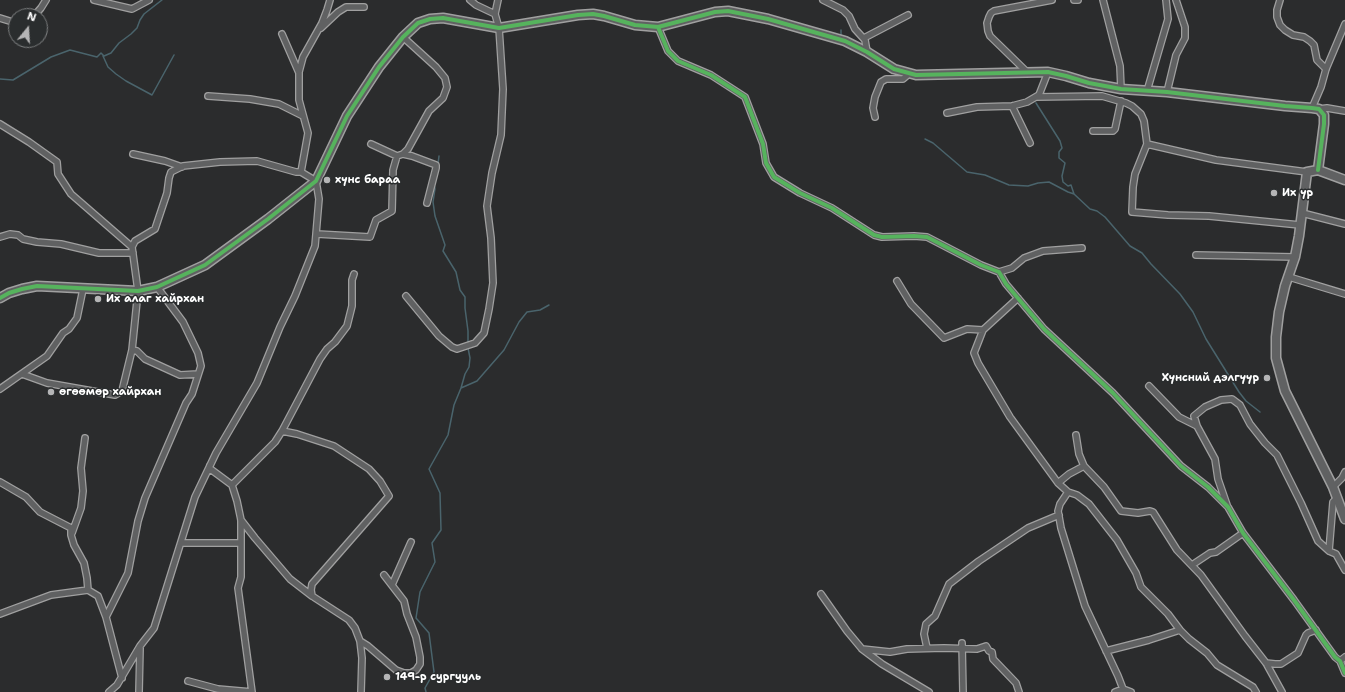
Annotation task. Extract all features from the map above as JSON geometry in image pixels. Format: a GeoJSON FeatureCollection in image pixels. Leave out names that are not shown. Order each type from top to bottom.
{"type":"FeatureCollection","features":[{"type":"Feature","properties":{"kind":"street"},"geometry":{"type":"LineString","coordinates":[[94,0],[132,9],[149,0]]}},
{"type":"Feature","properties":{"kind":"street"},"geometry":{"type":"LineString","coordinates":[[301,172],[308,133],[299,100],[299,73],[303,56],[327,10],[330,0]]}},
{"type":"Feature","properties":{"kind":"street"},"geometry":{"type":"LineString","coordinates":[[470,0],[476,5],[495,14]]}},
{"type":"Feature","properties":{"kind":"street"},"geometry":{"type":"LineString","coordinates":[[406,296],[438,336],[457,349],[475,344],[484,333],[490,309],[493,283],[488,206],[492,173],[501,135],[503,89],[499,28],[495,14],[498,0]]}},
{"type":"Feature","properties":{"kind":"street"},"geometry":{"type":"LineString","coordinates":[[823,0],[845,12],[864,38],[866,52]]}},
{"type":"Feature","properties":{"kind":"street"},"geometry":{"type":"LineString","coordinates":[[1026,72],[990,36],[988,31],[989,17],[994,11],[1052,0]]}},
{"type":"Feature","properties":{"kind":"street"},"geometry":{"type":"LineString","coordinates":[[1103,0],[1120,66],[1121,90]]}},
{"type":"Feature","properties":{"kind":"street"},"geometry":{"type":"LineString","coordinates":[[1147,92],[1168,19],[1166,0]]}},
{"type":"Feature","properties":{"kind":"street"},"geometry":{"type":"LineString","coordinates":[[1167,92],[1176,55],[1185,38],[1185,27],[1176,0]]}},
{"type":"Feature","properties":{"kind":"street"},"geometry":{"type":"LineString","coordinates":[[1280,0],[1277,10],[1277,18],[1280,24],[1285,30],[1293,35],[1304,37],[1310,41],[1314,45],[1317,60],[1326,69]]}},
{"type":"Feature","properties":{"kind":"street"},"geometry":{"type":"LineString","coordinates":[[313,37],[338,12],[346,7],[364,7]]}},
{"type":"Feature","properties":{"kind":"street"},"geometry":{"type":"LineString","coordinates":[[0,298],[9,293],[37,286],[138,291],[157,287],[205,265],[268,219],[316,181],[347,116],[379,66],[403,37],[418,23],[430,19],[443,18],[499,28],[578,15],[593,14],[635,25],[658,27],[715,12],[728,12],[768,19],[845,41],[894,69],[916,75],[1048,72],[1066,76],[1089,84],[1121,90],[1167,92],[1285,106],[1327,108],[1345,111]]}},
{"type":"Feature","properties":{"kind":"street"},"geometry":{"type":"LineString","coordinates":[[864,38],[908,15]]}},
{"type":"Feature","properties":{"kind":"street"},"geometry":{"type":"LineString","coordinates":[[1316,108],[1326,69],[1345,24]]}},
{"type":"Feature","properties":{"kind":"street"},"geometry":{"type":"LineString","coordinates":[[658,27],[668,51],[678,61],[711,75],[745,97],[763,144],[766,163],[774,177],[800,193],[832,208],[874,235],[882,237],[927,237],[981,265],[999,272],[1012,268],[1024,258],[1043,251],[1082,248]]}},
{"type":"Feature","properties":{"kind":"street"},"geometry":{"type":"LineString","coordinates":[[282,34],[299,73]]}},
{"type":"Feature","properties":{"kind":"street"},"geometry":{"type":"LineString","coordinates":[[317,234],[370,237],[376,220],[392,211],[393,170],[400,155],[408,149],[429,111],[443,98],[447,87],[444,78],[436,67],[403,37]]}},
{"type":"Feature","properties":{"kind":"street"},"geometry":{"type":"LineString","coordinates":[[1036,97],[1039,94],[1048,72]]}},
{"type":"Feature","properties":{"kind":"street"},"geometry":{"type":"LineString","coordinates":[[876,117],[873,113],[873,108],[875,97],[881,82],[886,79],[903,78],[910,73]]}},
{"type":"Feature","properties":{"kind":"street"},"geometry":{"type":"LineString","coordinates":[[1102,96],[1103,86]]}},
{"type":"Feature","properties":{"kind":"street"},"geometry":{"type":"LineString","coordinates":[[208,96],[250,99],[279,104],[303,116]]}},
{"type":"Feature","properties":{"kind":"street"},"geometry":{"type":"LineString","coordinates":[[947,113],[977,107],[1019,105],[1036,97],[1102,96],[1122,101],[1132,106],[1141,114],[1144,121],[1148,144],[1135,174],[1132,212],[1209,216],[1300,225]]}},
{"type":"Feature","properties":{"kind":"street"},"geometry":{"type":"LineString","coordinates":[[1093,131],[1113,131],[1122,101]]}},
{"type":"Feature","properties":{"kind":"street"},"geometry":{"type":"LineString","coordinates":[[1012,106],[1030,142]]}},
{"type":"Feature","properties":{"kind":"street"},"geometry":{"type":"LineString","coordinates":[[1316,108],[1324,115],[1318,170]]}},
{"type":"Feature","properties":{"kind":"street"},"geometry":{"type":"LineString","coordinates":[[0,124],[57,162],[58,174],[71,194],[133,250]]}},
{"type":"Feature","properties":{"kind":"street"},"geometry":{"type":"LineString","coordinates":[[371,144],[400,155],[417,158],[436,165],[427,203]]}},
{"type":"Feature","properties":{"kind":"street"},"geometry":{"type":"LineString","coordinates":[[1148,144],[1216,160],[1307,172],[1318,170],[1345,180]]}},
{"type":"Feature","properties":{"kind":"street"},"geometry":{"type":"LineString","coordinates":[[132,154],[164,161],[182,167]]}},
{"type":"Feature","properties":{"kind":"street"},"geometry":{"type":"LineString","coordinates":[[22,374],[47,383],[115,394],[122,391],[132,350],[138,291],[133,250],[135,241],[155,229],[167,193],[171,172],[182,167],[220,162],[258,161],[296,172],[301,172],[316,181],[319,199],[315,246],[295,296],[280,327],[258,383],[250,394],[216,453],[211,467],[208,468],[190,511],[154,628],[140,646],[118,685],[109,692]]}},
{"type":"Feature","properties":{"kind":"street"},"geometry":{"type":"LineString","coordinates":[[1307,172],[1295,257],[1279,312],[1276,329],[1276,358],[1285,391],[1333,487],[1345,520]]}},
{"type":"Feature","properties":{"kind":"street"},"geometry":{"type":"LineString","coordinates":[[1302,213],[1345,224]]}},
{"type":"Feature","properties":{"kind":"street"},"geometry":{"type":"LineString","coordinates":[[0,237],[10,234],[18,235],[23,239],[37,242],[61,244],[100,252],[133,250]]}},
{"type":"Feature","properties":{"kind":"street"},"geometry":{"type":"LineString","coordinates":[[1196,255],[1295,257]]}},
{"type":"Feature","properties":{"kind":"street"},"geometry":{"type":"LineString","coordinates":[[999,272],[1006,284],[1044,329],[1113,393],[1181,466],[1208,487],[1228,507]]}},
{"type":"Feature","properties":{"kind":"street"},"geometry":{"type":"LineString","coordinates":[[232,485],[275,442],[326,349],[335,342],[347,326],[352,306],[354,274]]}},
{"type":"Feature","properties":{"kind":"street"},"geometry":{"type":"LineString","coordinates":[[1289,277],[1345,294]]}},
{"type":"Feature","properties":{"kind":"street"},"geometry":{"type":"LineString","coordinates":[[897,281],[911,304],[944,338],[968,329],[983,330]]}},
{"type":"Feature","properties":{"kind":"street"},"geometry":{"type":"LineString","coordinates":[[106,617],[128,573],[138,521],[145,498],[186,403],[192,394],[201,366],[198,353],[189,332],[157,287]]}},
{"type":"Feature","properties":{"kind":"street"},"geometry":{"type":"LineString","coordinates":[[0,389],[47,356],[63,333],[69,329],[77,318],[83,289]]}},
{"type":"Feature","properties":{"kind":"street"},"geometry":{"type":"LineString","coordinates":[[1018,298],[983,330],[974,353],[978,363],[1010,417],[1058,483],[1068,492],[1077,495],[1089,504],[1117,540],[1136,572],[1141,587],[1168,614],[1180,630],[1207,653],[1217,665],[1253,688],[1256,692]]}},
{"type":"Feature","properties":{"kind":"street"},"geometry":{"type":"LineString","coordinates":[[132,350],[137,351],[145,359],[180,375],[198,374]]}},
{"type":"Feature","properties":{"kind":"street"},"geometry":{"type":"LineString","coordinates":[[1149,386],[1179,418],[1197,426]]}},
{"type":"Feature","properties":{"kind":"street"},"geometry":{"type":"LineString","coordinates":[[1345,570],[1336,554],[1329,551],[1318,541],[1278,455],[1265,443],[1250,424],[1240,405],[1232,399],[1221,400],[1205,407],[1194,416],[1197,426],[1215,459],[1218,479],[1228,507],[1243,533],[1335,657],[1342,659],[1345,673]]}},
{"type":"Feature","properties":{"kind":"street"},"geometry":{"type":"LineString","coordinates":[[282,431],[297,434],[334,446],[369,469],[380,481],[389,496],[312,584],[312,596]]}},
{"type":"Feature","properties":{"kind":"street"},"geometry":{"type":"LineString","coordinates":[[1076,435],[1079,454],[1084,466],[1104,487],[1121,511],[1138,513],[1153,512],[1177,550],[1201,575],[1245,636],[1266,662],[1282,692]]}},
{"type":"Feature","properties":{"kind":"street"},"geometry":{"type":"LineString","coordinates":[[71,535],[81,508],[83,491],[81,468],[85,438]]}},
{"type":"Feature","properties":{"kind":"street"},"geometry":{"type":"LineString","coordinates":[[1058,483],[1069,474],[1084,466]]}},
{"type":"Feature","properties":{"kind":"street"},"geometry":{"type":"LineString","coordinates":[[188,681],[218,689],[252,692],[238,588],[241,577],[241,520],[232,485],[208,468]]}},
{"type":"Feature","properties":{"kind":"street"},"geometry":{"type":"LineString","coordinates":[[1333,487],[1342,478],[1345,472]]}},
{"type":"Feature","properties":{"kind":"street"},"geometry":{"type":"LineString","coordinates":[[0,482],[26,497],[40,512],[71,528],[71,535],[74,545],[84,563],[88,590]]}},
{"type":"Feature","properties":{"kind":"street"},"geometry":{"type":"LineString","coordinates":[[1068,492],[1060,504],[1058,511],[1061,528],[1086,606],[1123,689]]}},
{"type":"Feature","properties":{"kind":"street"},"geometry":{"type":"LineString","coordinates":[[1329,551],[1333,502],[1337,498]]}},
{"type":"Feature","properties":{"kind":"street"},"geometry":{"type":"LineString","coordinates":[[927,648],[924,634],[926,624],[935,616],[950,584],[979,561],[1028,528],[1059,515]]}},
{"type":"Feature","properties":{"kind":"street"},"geometry":{"type":"LineString","coordinates":[[241,520],[290,579],[312,596],[349,620],[355,628],[360,641],[362,658],[361,692]]}},
{"type":"Feature","properties":{"kind":"street"},"geometry":{"type":"LineString","coordinates":[[1192,565],[1210,553],[1216,552],[1243,533]]}},
{"type":"Feature","properties":{"kind":"street"},"geometry":{"type":"LineString","coordinates":[[392,585],[411,542]]}},
{"type":"Feature","properties":{"kind":"street"},"geometry":{"type":"LineString","coordinates":[[181,543],[240,543]]}},
{"type":"Feature","properties":{"kind":"street"},"geometry":{"type":"LineString","coordinates":[[360,641],[396,670],[404,673],[411,673],[416,670],[420,664],[416,637],[407,614],[404,601],[384,574]]}},
{"type":"Feature","properties":{"kind":"street"},"geometry":{"type":"LineString","coordinates":[[0,614],[51,595],[88,590],[98,596],[106,617],[122,678]]}},
{"type":"Feature","properties":{"kind":"street"},"geometry":{"type":"LineString","coordinates":[[820,594],[862,649],[882,664],[929,692]]}},
{"type":"Feature","properties":{"kind":"street"},"geometry":{"type":"LineString","coordinates":[[1106,651],[1180,630]]}},
{"type":"Feature","properties":{"kind":"street"},"geometry":{"type":"LineString","coordinates":[[1266,662],[1281,664],[1298,653],[1306,635],[1316,630]]}},
{"type":"Feature","properties":{"kind":"street"},"geometry":{"type":"LineString","coordinates":[[139,692],[140,646]]}},
{"type":"Feature","properties":{"kind":"street"},"geometry":{"type":"LineString","coordinates":[[962,646],[963,692]]}},
{"type":"Feature","properties":{"kind":"street"},"geometry":{"type":"LineString","coordinates":[[862,649],[890,652],[907,649],[962,646],[977,649],[986,646],[989,651],[992,652],[993,659],[1016,683],[1019,692]]}},
{"type":"Feature","properties":{"kind":"street"},"geometry":{"type":"LineString","coordinates":[[1115,692],[1123,689],[1131,692]]}},
{"type":"Feature","properties":{"kind":"waterway"},"geometry":{"type":"LineString","coordinates":[[0,79],[13,80],[51,57],[70,50],[97,57],[101,53],[104,56],[111,53],[119,43],[137,28],[144,14],[162,0]]}},
{"type":"Feature","properties":{"kind":"waterway"},"geometry":{"type":"LineString","coordinates":[[841,30],[841,35]]}},
{"type":"Feature","properties":{"kind":"waterway"},"geometry":{"type":"LineString","coordinates":[[103,56],[108,67],[116,74],[152,95],[174,55]]}},
{"type":"Feature","properties":{"kind":"waterway"},"geometry":{"type":"LineString","coordinates":[[1036,103],[1060,141],[1062,148],[1059,152],[1059,158],[1065,163],[1062,176],[1063,182],[1068,186],[1071,185],[1074,194]]}},
{"type":"Feature","properties":{"kind":"waterway"},"geometry":{"type":"LineString","coordinates":[[925,139],[933,143],[967,172],[985,175],[1009,185],[1028,186],[1049,182],[1074,194],[1090,209],[1097,211],[1105,217],[1130,246],[1142,253],[1180,294],[1193,312],[1206,339],[1239,392],[1246,401],[1260,412]]}},
{"type":"Feature","properties":{"kind":"waterway"},"geometry":{"type":"LineString","coordinates":[[438,164],[439,156]]}},
{"type":"Feature","properties":{"kind":"waterway"},"geometry":{"type":"LineString","coordinates":[[434,184],[435,189],[433,202],[435,216],[445,245],[443,251],[456,272],[460,290],[465,297],[468,344]]}},
{"type":"Feature","properties":{"kind":"waterway"},"geometry":{"type":"LineString","coordinates":[[426,692],[425,688],[434,672],[429,633],[416,618],[420,592],[435,562],[432,543],[441,530],[440,493],[429,469],[448,435],[454,405],[461,388],[477,381],[504,350],[519,322],[527,312],[540,310],[549,305]]}},
{"type":"Feature","properties":{"kind":"waterway"},"geometry":{"type":"LineString","coordinates":[[461,388],[465,374],[469,367],[470,358],[468,348]]}},
{"type":"Feature","properties":{"kind":"cycle path"},"geometry":{"type":"LineString","coordinates":[[0,298],[9,293],[37,286],[138,291],[157,287],[205,265],[268,219],[316,181],[347,116],[379,67],[403,37],[418,23],[430,19],[443,18],[499,28],[578,15],[593,14],[635,25],[658,27],[715,12],[728,11],[768,19],[845,41],[867,52],[894,69],[916,75],[1048,72],[1089,83],[1121,89],[1167,92],[1319,109],[1324,115],[1324,124],[1318,170]]}},
{"type":"Feature","properties":{"kind":"cycle path"},"geometry":{"type":"LineString","coordinates":[[658,27],[668,51],[678,61],[711,75],[745,97],[763,144],[766,163],[774,177],[800,193],[832,208],[874,235],[882,237],[927,237],[981,265],[999,272],[1006,284],[1044,329],[1113,393],[1181,466],[1208,487],[1228,507],[1243,533],[1335,657],[1340,661],[1345,673]]}},
{"type":"Feature","properties":{"kind":"place","name":"хүнс бараа"},"geometry":{"type":"Point","coordinates":[327,180]}},
{"type":"Feature","properties":{"kind":"place","name":"Их үр"},"geometry":{"type":"Point","coordinates":[1274,193]}},
{"type":"Feature","properties":{"kind":"place","name":"Их алаг хайрхан"},"geometry":{"type":"Point","coordinates":[98,299]}},
{"type":"Feature","properties":{"kind":"place","name":"Хүнсний дэлгүүр"},"geometry":{"type":"Point","coordinates":[1267,378]}},
{"type":"Feature","properties":{"kind":"place","name":"өгөөмөр хайрхан"},"geometry":{"type":"Point","coordinates":[51,392]}},
{"type":"Feature","properties":{"kind":"place","name":"149-р сургууль"},"geometry":{"type":"Point","coordinates":[387,677]}}]}
